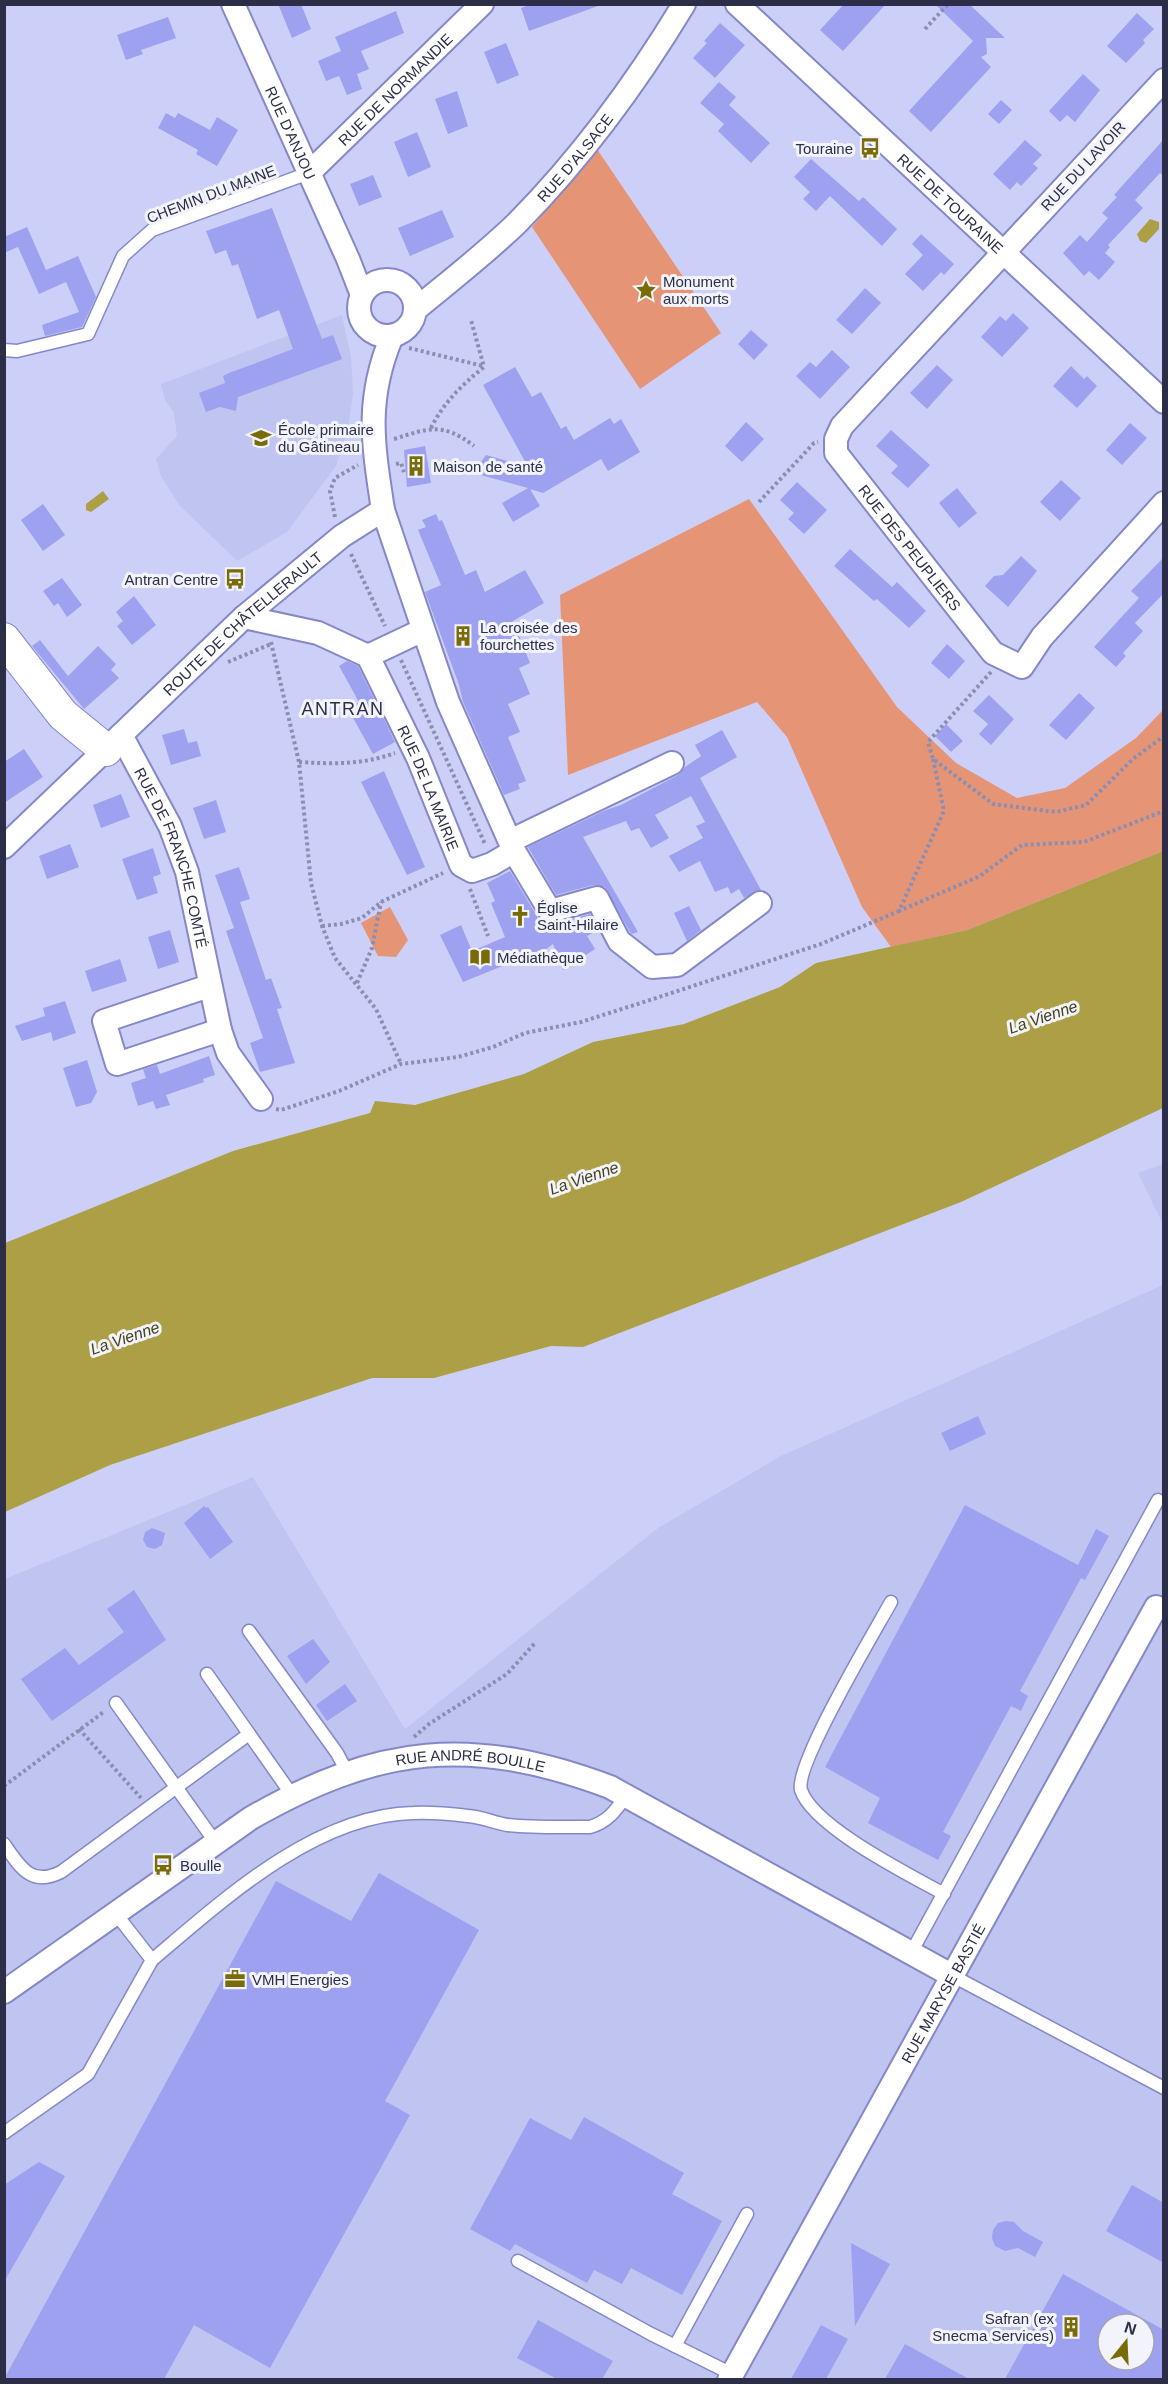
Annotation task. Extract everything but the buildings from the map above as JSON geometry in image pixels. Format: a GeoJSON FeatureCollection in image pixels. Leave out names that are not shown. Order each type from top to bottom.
{"type":"FeatureCollection","features":[{"type":"Feature","properties":{"kind":"street","name":"RUE D'ANJOU"},"geometry":{"type":"LineString","coordinates":[[233,4],[362,295]]}},
{"type":"Feature","properties":{"kind":"street","name":"RUE DE NORMANDIE"},"geometry":{"type":"LineString","coordinates":[[309,173],[482,4]]}},
{"type":"Feature","properties":{"kind":"street","name":"RUE D'ALSACE"},"geometry":{"type":"LineString","coordinates":[[416,309],[516,223],[557,179],[648,64],[684,4]]}},
{"type":"Feature","properties":{"kind":"street","name":"RUE DE TOURAINE"},"geometry":{"type":"LineString","coordinates":[[737,4],[1164,402]]}},
{"type":"Feature","properties":{"kind":"street","name":"RUE DU LAVOIR"},"geometry":{"type":"LineString","coordinates":[[1003,252],[1164,80]]}},
{"type":"Feature","properties":{"kind":"street"},"geometry":{"type":"LineString","coordinates":[[836,439],[842,426],[1003,252]]}},
{"type":"Feature","properties":{"kind":"street"},"geometry":{"type":"LineString","coordinates":[[348,260],[380,281]]}},
{"type":"Feature","properties":{"kind":"street"},"geometry":{"type":"LineString","coordinates":[[392,335],[361,319],[359,303],[362,295],[380,281],[388,280],[405,286],[441,288]]}},
{"type":"Feature","properties":{"kind":"street"},"geometry":{"type":"LineString","coordinates":[[405,286],[415,301],[416,309],[409,327],[392,335],[379,367],[373,433],[383,510],[448,702],[512,846],[550,911],[597,898],[619,941],[652,967],[677,965],[760,903]]}},
{"type":"Feature","properties":{"kind":"street","name":"RUE DES PEUPLIERS"},"geometry":{"type":"LineString","coordinates":[[836,439],[836,453],[993,653],[1003,659]]}},
{"type":"Feature","properties":{"kind":"street"},"geometry":{"type":"LineString","coordinates":[[1003,659],[1022,667],[1042,637],[1164,503]]}},
{"type":"Feature","properties":{"kind":"street","name":"ROUTE DE CHÂTELLERAULT"},"geometry":{"type":"LineString","coordinates":[[4,847],[244,617],[342,536],[383,510]]}},
{"type":"Feature","properties":{"kind":"street"},"geometry":{"type":"LineString","coordinates":[[244,617],[318,633],[368,656],[423,630]]}},
{"type":"Feature","properties":{"kind":"street"},"geometry":{"type":"LineString","coordinates":[[4,639],[63,715],[113,742]]}},
{"type":"Feature","properties":{"kind":"street","name":"RUE DE LA MAIRIE"},"geometry":{"type":"LineString","coordinates":[[368,656],[412,746],[466,868]]}},
{"type":"Feature","properties":{"kind":"street","name":"RUE DE FRANCHE COMTÉ"},"geometry":{"type":"LineString","coordinates":[[113,742],[170,826],[187,872],[220,1030],[228,1053],[261,1099]]}},
{"type":"Feature","properties":{"kind":"street"},"geometry":{"type":"LineString","coordinates":[[466,868],[492,864],[512,846],[672,763]]}},
{"type":"Feature","properties":{"kind":"street"},"geometry":{"type":"LineString","coordinates":[[209,986],[104,1021],[117,1064],[220,1030]]}},
{"type":"Feature","properties":{"kind":"street","name":"RUE MARYSE BASTIÉ"},"geometry":{"type":"LineString","coordinates":[[731,2377],[1156,1607]]}},
{"type":"Feature","properties":{"kind":"street","name":"RUE ANDRÉ BOULLE"},"geometry":{"type":"LineString","coordinates":[[4,1992],[251,1818],[292,1795],[347,1772],[406,1758],[475,1755],[519,1759],[564,1770],[626,1796],[951,1975]]}},
{"type":"Feature","properties":{"kind":"lane","name":"CHEMIN DU MAINE"},"geometry":{"type":"LineString","coordinates":[[4,350],[17,351],[88,334],[123,256],[152,230],[309,173]]}},
{"type":"Feature","properties":{"kind":"lane"},"geometry":{"type":"LineString","coordinates":[[911,1953],[1158,1500]]}},
{"type":"Feature","properties":{"kind":"lane"},"geometry":{"type":"LineString","coordinates":[[891,1602],[807,1759],[801,1788],[806,1800],[820,1815],[858,1844],[944,1894]]}},
{"type":"Feature","properties":{"kind":"lane"},"geometry":{"type":"LineString","coordinates":[[249,1631],[337,1753],[347,1772]]}},
{"type":"Feature","properties":{"kind":"lane"},"geometry":{"type":"LineString","coordinates":[[207,1674],[292,1795]]}},
{"type":"Feature","properties":{"kind":"lane"},"geometry":{"type":"LineString","coordinates":[[116,1703],[216,1843]]}},
{"type":"Feature","properties":{"kind":"lane"},"geometry":{"type":"LineString","coordinates":[[4,1844],[29,1873],[48,1879],[150,1808],[249,1734]]}},
{"type":"Feature","properties":{"kind":"lane"},"geometry":{"type":"LineString","coordinates":[[4,2133],[88,2074],[152,1960],[209,1911],[270,1867],[325,1835],[368,1819],[412,1813],[469,1816],[507,1825],[590,1827],[613,1815],[626,1796]]}},
{"type":"Feature","properties":{"kind":"lane"},"geometry":{"type":"LineString","coordinates":[[116,1914],[152,1960]]}},
{"type":"Feature","properties":{"kind":"lane"},"geometry":{"type":"LineString","coordinates":[[951,1975],[1164,2088]]}},
{"type":"Feature","properties":{"kind":"lane"},"geometry":{"type":"LineString","coordinates":[[675,2346],[747,2214]]}},
{"type":"Feature","properties":{"kind":"lane"},"geometry":{"type":"LineString","coordinates":[[518,2261],[731,2377]]}},
{"type":"Feature","properties":{"kind":"path"},"geometry":{"type":"LineString","coordinates":[[925,29],[948,4]]}},
{"type":"Feature","properties":{"kind":"path"},"geometry":{"type":"LineString","coordinates":[[471,320],[483,367]]}},
{"type":"Feature","properties":{"kind":"path"},"geometry":{"type":"LineString","coordinates":[[392,335],[406,347],[483,367]]}},
{"type":"Feature","properties":{"kind":"path"},"geometry":{"type":"LineString","coordinates":[[431,428],[440,410],[458,388],[483,367]]}},
{"type":"Feature","properties":{"kind":"path"},"geometry":{"type":"LineString","coordinates":[[759,502],[814,442],[836,439]]}},
{"type":"Feature","properties":{"kind":"path"},"geometry":{"type":"LineString","coordinates":[[267,622],[299,762],[311,882],[322,926],[335,958],[376,1009],[400,1064]]}},
{"type":"Feature","properties":{"kind":"path"},"geometry":{"type":"LineString","coordinates":[[899,911],[944,811],[928,742],[1003,659]]}},
{"type":"Feature","properties":{"kind":"path"},"geometry":{"type":"LineString","coordinates":[[933,759],[993,804],[1056,812],[1086,805],[1133,759],[1164,736]]}},
{"type":"Feature","properties":{"kind":"path"},"geometry":{"type":"LineString","coordinates":[[299,762],[346,765],[376,760],[412,746]]}},
{"type":"Feature","properties":{"kind":"path"},"geometry":{"type":"LineString","coordinates":[[261,1099],[270,1108],[281,1110],[339,1091],[400,1064],[458,1056],[494,1047],[525,1033],[581,1022],[821,944],[980,876],[1022,845],[1084,842],[1164,811]]}},
{"type":"Feature","properties":{"kind":"path"},"geometry":{"type":"LineString","coordinates":[[322,926],[362,918],[381,902],[466,868]]}},
{"type":"Feature","properties":{"kind":"path"},"geometry":{"type":"LineString","coordinates":[[357,983],[372,948],[381,902]]}},
{"type":"Feature","properties":{"kind":"path"},"geometry":{"type":"LineString","coordinates":[[406,1758],[417,1734],[507,1674],[535,1643]]}},
{"type":"Feature","properties":{"kind":"path"},"geometry":{"type":"LineString","coordinates":[[4,1786],[116,1703]]}},
{"type":"Feature","properties":{"kind":"path"},"geometry":{"type":"LineString","coordinates":[[79,1729],[150,1808]]}},
{"type":"Feature","properties":{"kind":"shaded area"},"geometry":{"type":"Polygon","coordinates":[[[597,149],[721,333],[640,389],[532,227],[597,149]]]}},
{"type":"Feature","properties":{"kind":"shaded area","name":"École primaire du Gâtineau"},"geometry":{"type":"Polygon","coordinates":[[[342,315],[351,357],[353,393],[348,430],[336,466],[287,532],[237,561],[179,505],[161,476],[156,459],[177,436],[174,413],[165,400],[161,384],[342,315]]]}},
{"type":"Feature","properties":{"kind":"shaded area"},"geometry":{"type":"Polygon","coordinates":[[[749,499],[897,707],[956,763],[1017,798],[1065,788],[1136,738],[1163,710],[1163,851],[967,930],[891,947],[862,907],[787,737],[757,702],[568,775],[560,595],[749,499]]]}},
{"type":"Feature","properties":{"kind":"shaded area"},"geometry":{"type":"Polygon","coordinates":[[[390,907],[408,940],[396,957],[378,956],[361,923],[390,907]]]}},
{"type":"Feature","properties":{"kind":"shaded area"},"geometry":{"type":"Polygon","coordinates":[[[1164,1164],[1163,1224],[1138,1173],[1164,1164]]]}},
{"type":"Feature","properties":{"kind":"shaded area"},"geometry":{"type":"Polygon","coordinates":[[[1163,1285],[1163,2379],[5,2380],[5,1579],[253,1477],[405,1729],[658,1528],[781,1456],[1163,1285]]]}},
{"type":"Feature","properties":{"kind":"water"},"geometry":{"type":"Polygon","coordinates":[[[1150,219],[1159,222],[1159,229],[1146,243],[1140,241],[1137,234],[1150,219]]]}},
{"type":"Feature","properties":{"kind":"water"},"geometry":{"type":"Polygon","coordinates":[[[103,491],[109,499],[91,512],[86,510],[86,504],[103,491]]]}},
{"type":"Feature","properties":{"kind":"water","name":"La Vienne"},"geometry":{"type":"Polygon","coordinates":[[[1163,851],[1163,1108],[961,1202],[583,1347],[551,1346],[434,1378],[372,1378],[110,1465],[5,1512],[5,1243],[233,1151],[370,1113],[375,1101],[415,1105],[524,1074],[593,1042],[684,1024],[780,987],[816,963],[967,930],[1163,851]]]}},
{"type":"Feature","properties":{"kind":"place","name":"Touraine"},"geometry":{"type":"Point","coordinates":[870,148]}},
{"type":"Feature","properties":{"kind":"place","name":"Monument aux morts"},"geometry":{"type":"Point","coordinates":[646,290]}},
{"type":"Feature","properties":{"kind":"place","name":"École primaire du Gâtineau"},"geometry":{"type":"Point","coordinates":[261,438]}},
{"type":"Feature","properties":{"kind":"place","name":"Maison de santé"},"geometry":{"type":"Point","coordinates":[416,466]}},
{"type":"Feature","properties":{"kind":"place","name":"Antran Centre"},"geometry":{"type":"Point","coordinates":[235,579]}},
{"type":"Feature","properties":{"kind":"place","name":"La croisée des fourchettes"},"geometry":{"type":"Point","coordinates":[463,636]}},
{"type":"Feature","properties":{"kind":"place","name":"Église Saint-Hilaire"},"geometry":{"type":"Point","coordinates":[520,916]}},
{"type":"Feature","properties":{"kind":"place","name":"Médiathèque"},"geometry":{"type":"Point","coordinates":[480,957]}},
{"type":"Feature","properties":{"kind":"place","name":"Boulle"},"geometry":{"type":"Point","coordinates":[163,1865]}},
{"type":"Feature","properties":{"kind":"place","name":"VMH Energies"},"geometry":{"type":"Point","coordinates":[235,1979]}},
{"type":"Feature","properties":{"kind":"place","name":"Safran (ex Snecma Services)"},"geometry":{"type":"Point","coordinates":[1071,2327]}},
{"type":"Feature","properties":{"kind":"district","name":"ANTRAN"},"geometry":{"type":"Point","coordinates":[343,709]}}]}
